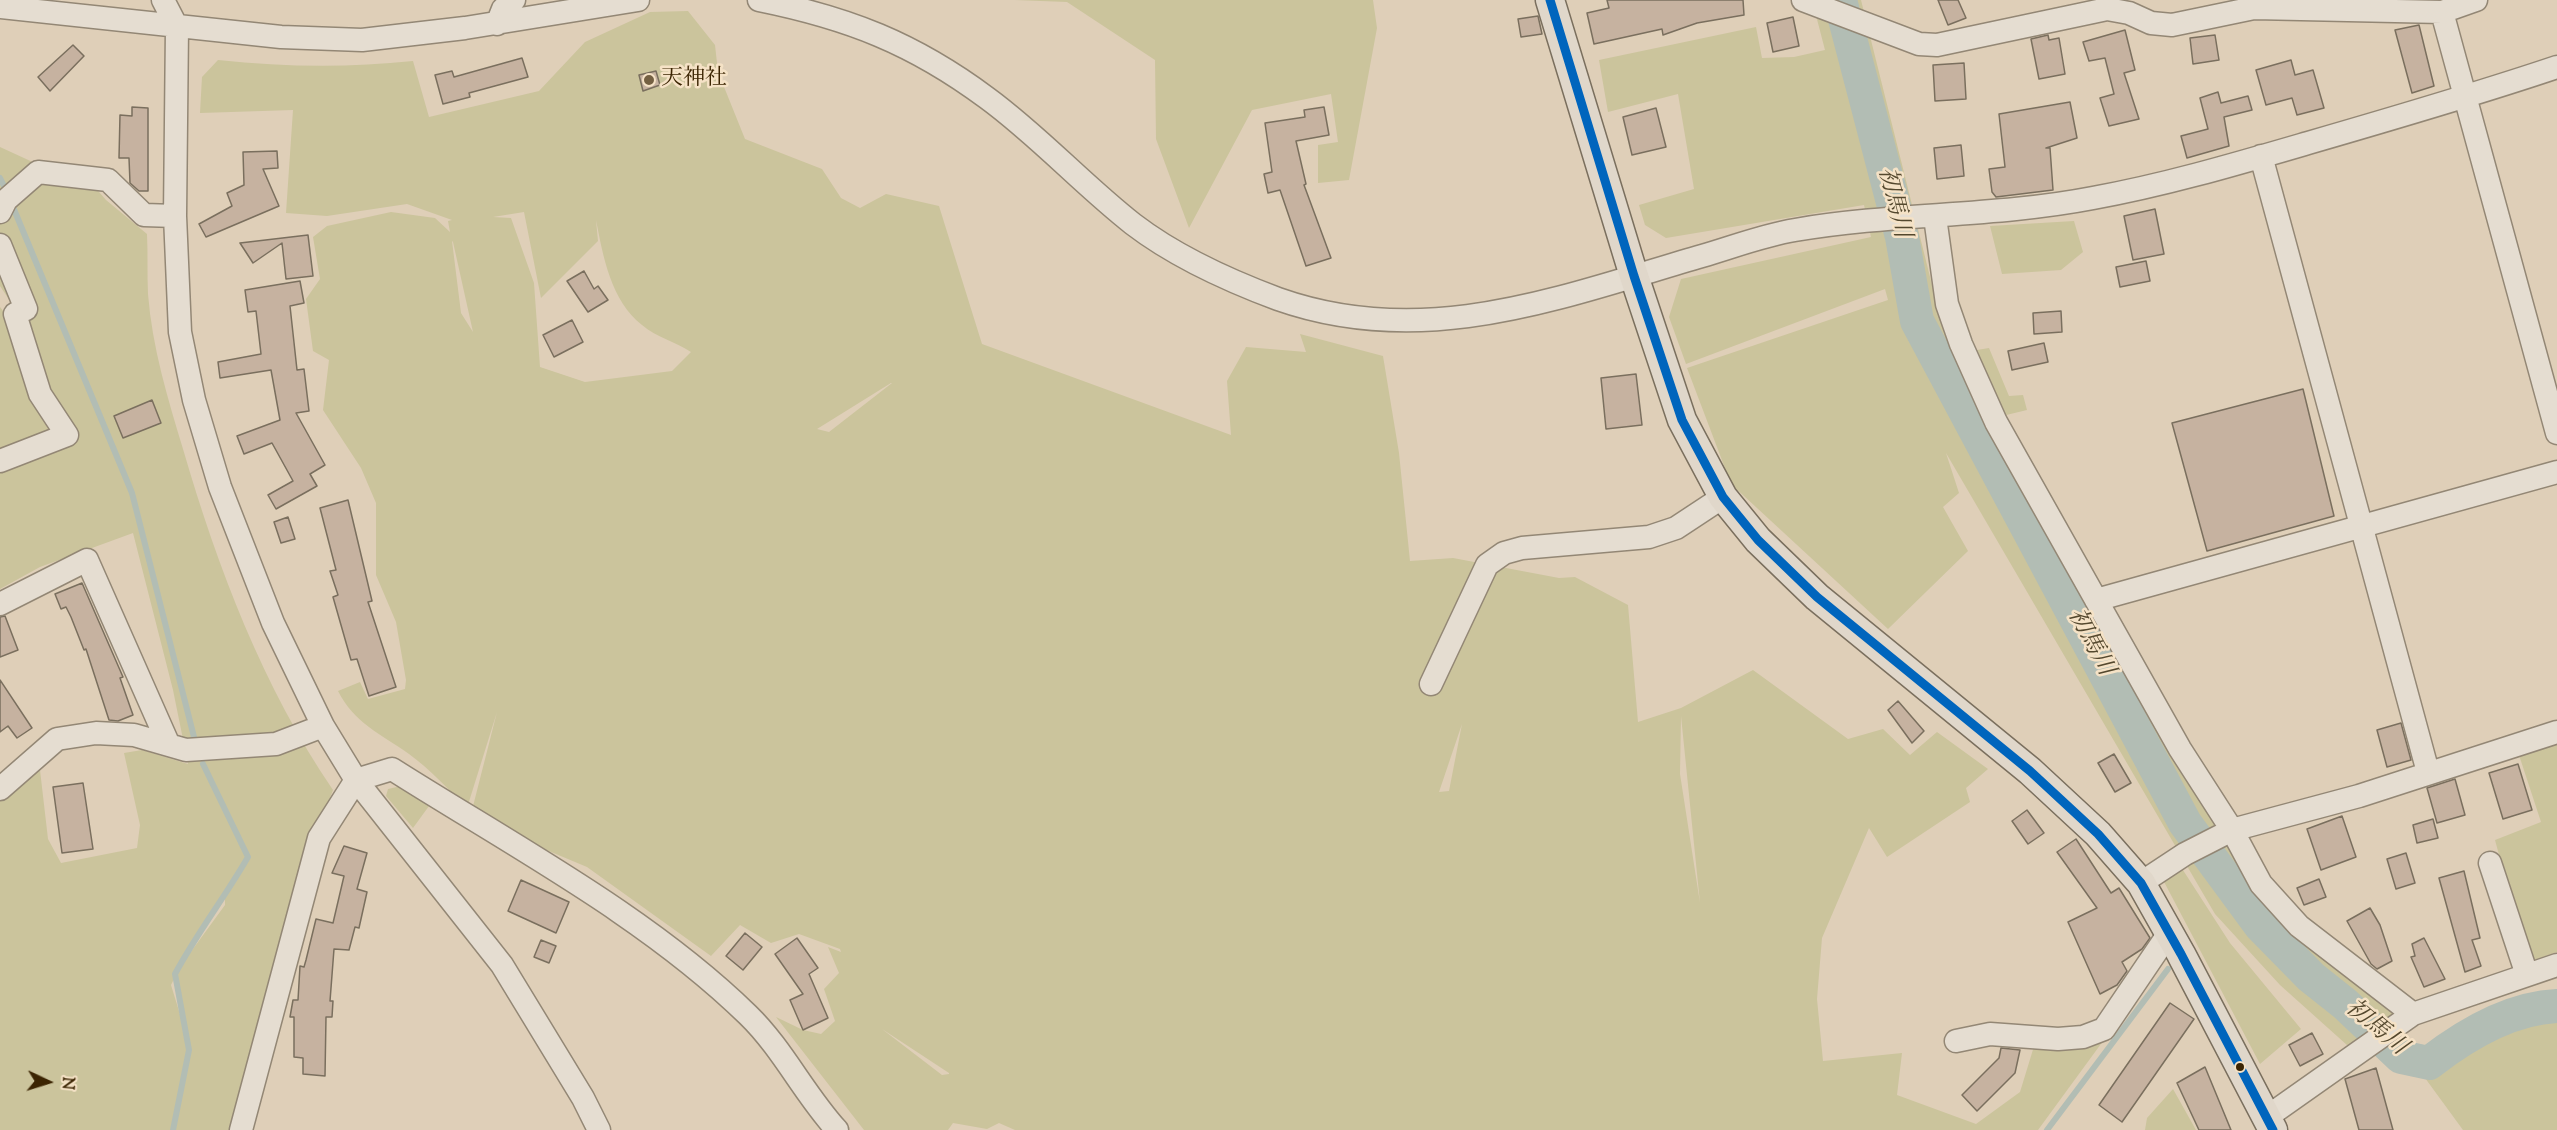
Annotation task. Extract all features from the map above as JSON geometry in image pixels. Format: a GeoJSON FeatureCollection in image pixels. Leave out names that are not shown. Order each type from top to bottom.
{"type":"FeatureCollection","features":[{"type":"Feature","properties":{"kind":"main road"},"geometry":{"type":"LineString","coordinates":[[1551,0],[1634,276],[1682,420],[1723,497],[1758,540],[1817,597],[2030,771],[2098,834],[2141,883],[2270,1124]]}},
{"type":"Feature","properties":{"kind":"street"},"geometry":{"type":"LineString","coordinates":[[164,0],[177,27],[175,216],[180,332],[194,400],[220,487],[269,612],[323,726],[357,780],[502,965],[583,1098],[599,1130]]}},
{"type":"Feature","properties":{"kind":"street"},"geometry":{"type":"LineString","coordinates":[[497,24],[503,9],[514,0]]}},
{"type":"Feature","properties":{"kind":"street"},"geometry":{"type":"LineString","coordinates":[[0,7],[281,37],[362,40],[497,24],[638,0]]}},
{"type":"Feature","properties":{"kind":"street"},"geometry":{"type":"LineString","coordinates":[[759,0],[838,18],[883,35],[917,52],[1018,121],[1147,234],[1210,271],[1285,301],[1356,316],[1435,320],[1504,312],[1792,230],[2087,200],[2161,184],[2463,98],[2557,67]]}},
{"type":"Feature","properties":{"kind":"street"},"geometry":{"type":"LineString","coordinates":[[1813,4],[1919,44],[1937,45],[2107,9],[2129,13],[2151,23],[2172,25],[2254,8],[2442,12],[2476,0]]}},
{"type":"Feature","properties":{"kind":"street"},"geometry":{"type":"LineString","coordinates":[[2442,12],[2463,98],[2557,433]]}},
{"type":"Feature","properties":{"kind":"street"},"geometry":{"type":"LineString","coordinates":[[2261,156],[2428,772]]}},
{"type":"Feature","properties":{"kind":"street"},"geometry":{"type":"LineString","coordinates":[[0,212],[6,200],[38,172],[108,180],[144,215],[175,216]]}},
{"type":"Feature","properties":{"kind":"street"},"geometry":{"type":"LineString","coordinates":[[1929,217],[1947,304],[1961,344],[1996,422],[2228,831],[2261,884],[2299,926],[2409,1017]]}},
{"type":"Feature","properties":{"kind":"street"},"geometry":{"type":"LineString","coordinates":[[0,245],[26,309],[15,315],[40,394],[67,435],[0,461]]}},
{"type":"Feature","properties":{"kind":"street"},"geometry":{"type":"LineString","coordinates":[[2096,600],[2557,472]]}},
{"type":"Feature","properties":{"kind":"street"},"geometry":{"type":"LineString","coordinates":[[1431,684],[1487,565],[1504,552],[1522,548],[1649,537],[1676,528],[1723,497]]}},
{"type":"Feature","properties":{"kind":"street"},"geometry":{"type":"LineString","coordinates":[[0,604],[87,560],[168,743]]}},
{"type":"Feature","properties":{"kind":"street"},"geometry":{"type":"LineString","coordinates":[[0,789],[57,739],[96,733],[134,735],[186,750],[276,744],[323,726]]}},
{"type":"Feature","properties":{"kind":"street"},"geometry":{"type":"LineString","coordinates":[[2141,883],[2186,854],[2228,831],[2359,796],[2557,732]]}},
{"type":"Feature","properties":{"kind":"street"},"geometry":{"type":"LineString","coordinates":[[241,1130],[319,837],[357,780],[392,769],[667,945],[748,1015],[781,1052],[837,1130]]}},
{"type":"Feature","properties":{"kind":"street"},"geometry":{"type":"LineString","coordinates":[[2490,862],[2527,975]]}},
{"type":"Feature","properties":{"kind":"street"},"geometry":{"type":"LineString","coordinates":[[1956,1041],[1990,1034],[2058,1039],[2083,1037],[2104,1029],[2169,933]]}},
{"type":"Feature","properties":{"kind":"street"},"geometry":{"type":"LineString","coordinates":[[2270,1124],[2357,1054],[2409,1017],[2557,965]]}},
{"type":"Feature","properties":{"kind":"shaded area"},"geometry":{"type":"Polygon","coordinates":[[[1015,0],[1373,0],[1377,28],[1349,180],[1318,183],[1318,145],[1338,142],[1331,94],[1252,110],[1189,228],[1156,139],[1155,60],[1067,2],[1015,0]]]}},
{"type":"Feature","properties":{"kind":"shaded area"},"geometry":{"type":"Polygon","coordinates":[[[1812,0],[1861,0],[1936,301],[2256,898],[2301,942],[2405,1021],[2357,1054],[2280,985],[2215,914],[1946,453],[1959,493],[1943,507],[1968,551],[1888,629],[1731,484],[1687,368],[1888,300],[1885,289],[1686,364],[1669,317],[1681,279],[1871,237],[1864,205],[1666,238],[1645,225],[1639,205],[1694,189],[1678,94],[1608,112],[1599,60],[1756,27],[1762,58],[1794,57],[1825,50],[1812,0]]]}},
{"type":"Feature","properties":{"kind":"shaded area"},"geometry":{"type":"Polygon","coordinates":[[[688,11],[715,45],[718,72],[745,139],[822,169],[841,198],[860,208],[886,194],[939,206],[982,344],[1231,435],[1227,381],[1246,347],[1306,352],[1300,334],[1383,356],[1399,453],[1410,561],[1453,558],[1559,578],[1575,577],[1628,605],[1638,722],[1681,708],[1753,670],[1848,739],[1883,729],[1910,755],[1937,732],[1988,769],[1966,788],[1970,802],[1887,857],[1869,828],[1822,938],[1817,999],[1823,1061],[1902,1053],[1897,1095],[1976,1124],[2020,1092],[2035,1043],[2106,1037],[2038,1130],[1015,1130],[999,1123],[987,1129],[953,1123],[948,1130],[864,1130],[776,1017],[803,1030],[821,1034],[835,1021],[824,989],[839,973],[828,947],[841,952],[840,949],[799,934],[771,943],[740,925],[711,956],[587,867],[470,818],[497,712],[467,808],[417,760],[360,720],[344,702],[338,691],[360,682],[368,699],[405,689],[406,680],[396,622],[376,575],[376,503],[361,468],[323,410],[329,360],[313,351],[306,299],[320,279],[313,237],[327,226],[391,212],[435,218],[450,232],[448,221],[452,220],[407,204],[327,216],[286,213],[293,110],[200,113],[202,77],[218,60],[316,66],[413,61],[429,117],[539,91],[585,42],[650,12],[688,11]],[[524,212],[493,217],[511,218],[534,283],[540,367],[585,382],[672,371],[691,352],[642,325],[623,304],[610,277],[596,220],[598,241],[541,298],[524,212]],[[452,241],[461,313],[473,332],[452,241]],[[891,383],[817,429],[829,432],[892,383],[891,383]],[[1681,716],[1680,774],[1700,903],[1681,716]],[[1462,724],[1439,792],[1449,791],[1462,724]],[[882,1029],[942,1075],[949,1073],[882,1029]]]}},
{"type":"Feature","properties":{"kind":"shaded area"},"geometry":{"type":"Polygon","coordinates":[[[0,147],[37,164],[86,177],[106,200],[147,234],[148,294],[157,353],[177,430],[211,538],[264,668],[308,751],[333,790],[318,829],[231,1130],[0,1130],[0,796],[40,770],[48,839],[61,863],[137,848],[140,825],[124,753],[142,750],[188,764],[173,690],[133,533],[40,567],[0,589],[0,307],[4,312],[14,307],[0,286],[0,147]],[[225,895],[191,944],[182,964],[225,905],[225,895]],[[175,977],[171,985],[183,1024],[184,1023],[175,977]]]}},
{"type":"Feature","properties":{"kind":"shaded area"},"geometry":{"type":"Polygon","coordinates":[[[2074,221],[2083,252],[2061,270],[2002,274],[1990,226],[2074,221]]]}},
{"type":"Feature","properties":{"kind":"shaded area"},"geometry":{"type":"Polygon","coordinates":[[[1989,348],[2009,396],[2023,395],[2027,410],[1998,417],[1971,351],[1989,348]]]}},
{"type":"Feature","properties":{"kind":"shaded area"},"geometry":{"type":"Polygon","coordinates":[[[2557,741],[2557,952],[2528,962],[2495,840],[2541,822],[2518,752],[2557,741]]]}},
{"type":"Feature","properties":{"kind":"shaded area"},"geometry":{"type":"Polygon","coordinates":[[[401,786],[429,806],[413,828],[386,796],[388,789],[401,786]]]}},
{"type":"Feature","properties":{"kind":"shaded area"},"geometry":{"type":"Polygon","coordinates":[[[2181,867],[2230,943],[2301,1029],[2260,1064],[2162,878],[2181,867]]]}},
{"type":"Feature","properties":{"kind":"shaded area"},"geometry":{"type":"Polygon","coordinates":[[[2557,997],[2557,1130],[2463,1130],[2417,1067],[2498,1014],[2557,997]]]}},
{"type":"Feature","properties":{"kind":"shaded area"},"geometry":{"type":"Polygon","coordinates":[[[2173,1089],[2196,1130],[2145,1130],[2147,1118],[2173,1089]]]}},
{"type":"Feature","properties":{"kind":"building"},"geometry":{"type":"Polygon","coordinates":[[[1607,0],[1743,0],[1744,15],[1697,23],[1663,35],[1662,29],[1594,44],[1587,13],[1609,8],[1607,0]]]}},
{"type":"Feature","properties":{"kind":"building"},"geometry":{"type":"Polygon","coordinates":[[[1938,0],[1958,0],[1966,18],[1948,25],[1938,0]]]}},
{"type":"Feature","properties":{"kind":"building"},"geometry":{"type":"Polygon","coordinates":[[[1538,16],[1542,34],[1521,37],[1518,19],[1538,16]]]}},
{"type":"Feature","properties":{"kind":"building"},"geometry":{"type":"Polygon","coordinates":[[[1793,17],[1799,46],[1773,52],[1767,23],[1793,17]]]}},
{"type":"Feature","properties":{"kind":"building"},"geometry":{"type":"Polygon","coordinates":[[[2419,25],[2434,86],[2412,93],[2395,30],[2419,25]]]}},
{"type":"Feature","properties":{"kind":"building"},"geometry":{"type":"Polygon","coordinates":[[[2125,30],[2135,70],[2124,73],[2139,119],[2109,126],[2100,98],[2114,94],[2105,58],[2089,61],[2083,42],[2125,30]]]}},
{"type":"Feature","properties":{"kind":"building"},"geometry":{"type":"Polygon","coordinates":[[[2048,35],[2049,40],[2059,38],[2065,74],[2039,79],[2031,39],[2048,35]]]}},
{"type":"Feature","properties":{"kind":"building"},"geometry":{"type":"Polygon","coordinates":[[[2215,35],[2219,60],[2193,64],[2190,38],[2215,35]]]}},
{"type":"Feature","properties":{"kind":"building"},"geometry":{"type":"Polygon","coordinates":[[[73,45],[84,56],[50,91],[38,77],[73,45]]]}},
{"type":"Feature","properties":{"kind":"building"},"geometry":{"type":"Polygon","coordinates":[[[522,58],[528,77],[469,93],[470,97],[443,104],[435,75],[452,71],[454,77],[522,58]]]}},
{"type":"Feature","properties":{"kind":"building"},"geometry":{"type":"Polygon","coordinates":[[[2291,60],[2295,75],[2313,70],[2324,108],[2297,115],[2292,98],[2266,105],[2256,70],[2291,60]]]}},
{"type":"Feature","properties":{"kind":"building"},"geometry":{"type":"Polygon","coordinates":[[[1964,63],[1966,99],[1935,101],[1933,65],[1964,63]]]}},
{"type":"Feature","properties":{"kind":"building","name":"天神社"},"geometry":{"type":"Polygon","coordinates":[[[656,71],[660,85],[643,91],[639,75],[656,71]]]}},
{"type":"Feature","properties":{"kind":"building"},"geometry":{"type":"Polygon","coordinates":[[[2218,92],[2221,103],[2248,96],[2252,110],[2224,117],[2229,146],[2187,158],[2181,136],[2208,129],[2200,98],[2218,92]]]}},
{"type":"Feature","properties":{"kind":"building"},"geometry":{"type":"Polygon","coordinates":[[[2070,102],[2077,138],[2046,148],[2050,148],[2053,190],[1996,197],[1992,192],[1989,169],[2005,167],[1999,114],[2070,102]]]}},
{"type":"Feature","properties":{"kind":"building"},"geometry":{"type":"Polygon","coordinates":[[[132,107],[148,108],[148,191],[139,191],[130,183],[129,158],[119,158],[120,115],[132,116],[132,107]]]}},
{"type":"Feature","properties":{"kind":"building"},"geometry":{"type":"Polygon","coordinates":[[[1324,107],[1329,135],[1296,141],[1306,184],[1304,185],[1331,258],[1306,266],[1280,190],[1268,193],[1264,174],[1272,172],[1265,123],[1305,117],[1304,110],[1324,107]]]}},
{"type":"Feature","properties":{"kind":"building"},"geometry":{"type":"Polygon","coordinates":[[[1656,108],[1666,147],[1632,155],[1623,117],[1656,108]]]}},
{"type":"Feature","properties":{"kind":"building"},"geometry":{"type":"Polygon","coordinates":[[[1961,145],[1964,176],[1937,179],[1934,148],[1961,145]]]}},
{"type":"Feature","properties":{"kind":"building"},"geometry":{"type":"Polygon","coordinates":[[[277,151],[278,168],[263,169],[279,206],[206,237],[199,224],[232,206],[227,193],[244,185],[243,152],[277,151]]]}},
{"type":"Feature","properties":{"kind":"building"},"geometry":{"type":"Polygon","coordinates":[[[2155,209],[2164,254],[2133,260],[2124,216],[2155,209]]]}},
{"type":"Feature","properties":{"kind":"building"},"geometry":{"type":"Polygon","coordinates":[[[308,235],[313,276],[286,279],[282,243],[253,263],[240,243],[308,235]]]}},
{"type":"Feature","properties":{"kind":"building"},"geometry":{"type":"Polygon","coordinates":[[[2146,261],[2150,281],[2120,287],[2116,267],[2146,261]]]}},
{"type":"Feature","properties":{"kind":"building"},"geometry":{"type":"Polygon","coordinates":[[[584,271],[594,289],[598,286],[608,300],[588,312],[567,281],[584,271]]]}},
{"type":"Feature","properties":{"kind":"building"},"geometry":{"type":"Polygon","coordinates":[[[300,281],[304,303],[290,306],[297,370],[304,369],[309,411],[296,413],[325,465],[310,474],[317,486],[276,509],[268,495],[293,481],[272,443],[244,454],[237,436],[280,420],[271,370],[220,378],[218,362],[261,354],[256,311],[248,312],[245,290],[300,281]]]}},
{"type":"Feature","properties":{"kind":"building"},"geometry":{"type":"Polygon","coordinates":[[[2061,311],[2062,332],[2034,334],[2033,313],[2061,311]]]}},
{"type":"Feature","properties":{"kind":"building"},"geometry":{"type":"Polygon","coordinates":[[[572,320],[583,342],[554,357],[543,335],[572,320]]]}},
{"type":"Feature","properties":{"kind":"building"},"geometry":{"type":"Polygon","coordinates":[[[2044,343],[2048,362],[2012,370],[2008,351],[2044,343]]]}},
{"type":"Feature","properties":{"kind":"building"},"geometry":{"type":"Polygon","coordinates":[[[1636,374],[1642,425],[1606,429],[1601,378],[1636,374]]]}},
{"type":"Feature","properties":{"kind":"building"},"geometry":{"type":"Polygon","coordinates":[[[2303,389],[2334,516],[2207,551],[2172,423],[2303,389]]]}},
{"type":"Feature","properties":{"kind":"building"},"geometry":{"type":"Polygon","coordinates":[[[152,400],[161,423],[123,438],[114,416],[152,400]]]}},
{"type":"Feature","properties":{"kind":"building"},"geometry":{"type":"Polygon","coordinates":[[[348,500],[372,601],[368,602],[396,687],[369,696],[357,659],[351,660],[333,597],[338,595],[330,571],[336,570],[320,508],[348,500]]]}},
{"type":"Feature","properties":{"kind":"building"},"geometry":{"type":"Polygon","coordinates":[[[288,517],[295,539],[281,543],[274,522],[288,517]]]}},
{"type":"Feature","properties":{"kind":"building"},"geometry":{"type":"Polygon","coordinates":[[[82,583],[123,677],[120,678],[133,715],[118,721],[109,720],[86,649],[84,650],[66,607],[61,609],[55,594],[82,583]]]}},
{"type":"Feature","properties":{"kind":"building"},"geometry":{"type":"Polygon","coordinates":[[[5,616],[18,650],[0,657],[0,617],[5,616]]]}},
{"type":"Feature","properties":{"kind":"building"},"geometry":{"type":"Polygon","coordinates":[[[0,680],[32,728],[17,738],[8,726],[0,732],[0,680]]]}},
{"type":"Feature","properties":{"kind":"building"},"geometry":{"type":"Polygon","coordinates":[[[1898,701],[1924,731],[1912,743],[1888,710],[1898,701]]]}},
{"type":"Feature","properties":{"kind":"building"},"geometry":{"type":"Polygon","coordinates":[[[2401,723],[2411,760],[2387,767],[2377,730],[2401,723]]]}},
{"type":"Feature","properties":{"kind":"building"},"geometry":{"type":"Polygon","coordinates":[[[2114,754],[2131,783],[2115,792],[2098,763],[2114,754]]]}},
{"type":"Feature","properties":{"kind":"building"},"geometry":{"type":"Polygon","coordinates":[[[2518,764],[2532,810],[2503,819],[2489,773],[2518,764]]]}},
{"type":"Feature","properties":{"kind":"building"},"geometry":{"type":"Polygon","coordinates":[[[2455,779],[2465,815],[2437,823],[2427,788],[2455,779]]]}},
{"type":"Feature","properties":{"kind":"building"},"geometry":{"type":"Polygon","coordinates":[[[83,783],[93,849],[62,853],[53,787],[83,783]]]}},
{"type":"Feature","properties":{"kind":"building"},"geometry":{"type":"Polygon","coordinates":[[[2027,810],[2044,833],[2028,844],[2012,821],[2027,810]]]}},
{"type":"Feature","properties":{"kind":"building"},"geometry":{"type":"Polygon","coordinates":[[[2342,816],[2356,857],[2321,870],[2307,829],[2342,816]]]}},
{"type":"Feature","properties":{"kind":"building"},"geometry":{"type":"Polygon","coordinates":[[[2433,819],[2438,838],[2417,843],[2413,825],[2433,819]]]}},
{"type":"Feature","properties":{"kind":"building"},"geometry":{"type":"Polygon","coordinates":[[[2076,839],[2111,893],[2119,888],[2150,938],[2142,949],[2122,962],[2127,971],[2117,985],[2100,994],[2068,922],[2097,908],[2057,852],[2076,839]]]}},
{"type":"Feature","properties":{"kind":"building"},"geometry":{"type":"Polygon","coordinates":[[[344,846],[367,853],[357,889],[367,892],[359,928],[355,927],[349,950],[334,949],[330,1001],[333,1001],[332,1017],[326,1017],[325,1076],[303,1074],[303,1058],[294,1057],[294,1017],[290,1017],[293,1000],[298,1000],[300,966],[304,967],[316,919],[333,923],[344,876],[332,873],[344,846]]]}},
{"type":"Feature","properties":{"kind":"building"},"geometry":{"type":"Polygon","coordinates":[[[2406,853],[2415,883],[2396,889],[2387,859],[2406,853]]]}},
{"type":"Feature","properties":{"kind":"building"},"geometry":{"type":"Polygon","coordinates":[[[2464,871],[2480,938],[2472,940],[2481,966],[2465,972],[2439,878],[2464,871]]]}},
{"type":"Feature","properties":{"kind":"building"},"geometry":{"type":"Polygon","coordinates":[[[2319,879],[2326,897],[2304,905],[2297,888],[2319,879]]]}},
{"type":"Feature","properties":{"kind":"building"},"geometry":{"type":"Polygon","coordinates":[[[521,880],[569,902],[556,933],[508,911],[521,880]]]}},
{"type":"Feature","properties":{"kind":"building"},"geometry":{"type":"Polygon","coordinates":[[[2370,908],[2380,925],[2392,961],[2377,969],[2371,964],[2347,921],[2370,908]]]}},
{"type":"Feature","properties":{"kind":"building"},"geometry":{"type":"Polygon","coordinates":[[[745,933],[762,947],[743,970],[726,956],[745,933]]]}},
{"type":"Feature","properties":{"kind":"building"},"geometry":{"type":"Polygon","coordinates":[[[797,938],[818,968],[809,974],[828,1018],[803,1030],[790,1000],[803,994],[775,954],[797,938]]]}},
{"type":"Feature","properties":{"kind":"building"},"geometry":{"type":"Polygon","coordinates":[[[2424,938],[2445,979],[2424,987],[2411,957],[2415,956],[2412,944],[2424,938]]]}},
{"type":"Feature","properties":{"kind":"building"},"geometry":{"type":"Polygon","coordinates":[[[541,940],[556,946],[549,963],[534,957],[541,940]]]}},
{"type":"Feature","properties":{"kind":"building"},"geometry":{"type":"Polygon","coordinates":[[[2170,1003],[2194,1019],[2122,1122],[2099,1105],[2170,1003]]]}},
{"type":"Feature","properties":{"kind":"building"},"geometry":{"type":"Polygon","coordinates":[[[2312,1033],[2323,1054],[2300,1066],[2289,1045],[2312,1033]]]}},
{"type":"Feature","properties":{"kind":"building"},"geometry":{"type":"Polygon","coordinates":[[[2001,1048],[2020,1050],[2015,1073],[1977,1111],[1962,1095],[1999,1058],[2001,1048]]]}},
{"type":"Feature","properties":{"kind":"building"},"geometry":{"type":"Polygon","coordinates":[[[2205,1067],[2231,1130],[2199,1130],[2177,1083],[2205,1067]]]}},
{"type":"Feature","properties":{"kind":"building"},"geometry":{"type":"Polygon","coordinates":[[[2376,1068],[2393,1130],[2359,1130],[2345,1079],[2376,1068]]]}},
{"type":"Feature","properties":{"kind":"waterway","name":"初馬川"},"geometry":{"type":"LineString","coordinates":[[1840,0],[1902,237],[1917,321],[2185,823],[2260,925],[2311,977],[2345,1004],[2401,1057],[2429,1063],[2473,1033],[2489,1025],[2523,1012],[2557,1006]]}},
{"type":"Feature","properties":{"kind":"waterway"},"geometry":{"type":"LineString","coordinates":[[0,178],[4,186]]}},
{"type":"Feature","properties":{"kind":"waterway"},"geometry":{"type":"LineString","coordinates":[[13,207],[132,493],[194,737]]}},
{"type":"Feature","properties":{"kind":"waterway"},"geometry":{"type":"LineString","coordinates":[[173,1130],[189,1050],[175,974],[248,857],[203,764]]}},
{"type":"Feature","properties":{"kind":"waterway"},"geometry":{"type":"LineString","coordinates":[[2047,1130],[2168,969]]}},
{"type":"Feature","properties":{"kind":"transit line"},"geometry":{"type":"LineString","coordinates":[[1550,0],[1634,276],[1682,420],[1723,497],[1758,540],[1817,597],[2030,771],[2098,834],[2141,883],[2181,954],[2273,1130]]}},
{"type":"Feature","properties":{"kind":"place","name":"天神社"},"geometry":{"type":"Point","coordinates":[649,80]}}]}
